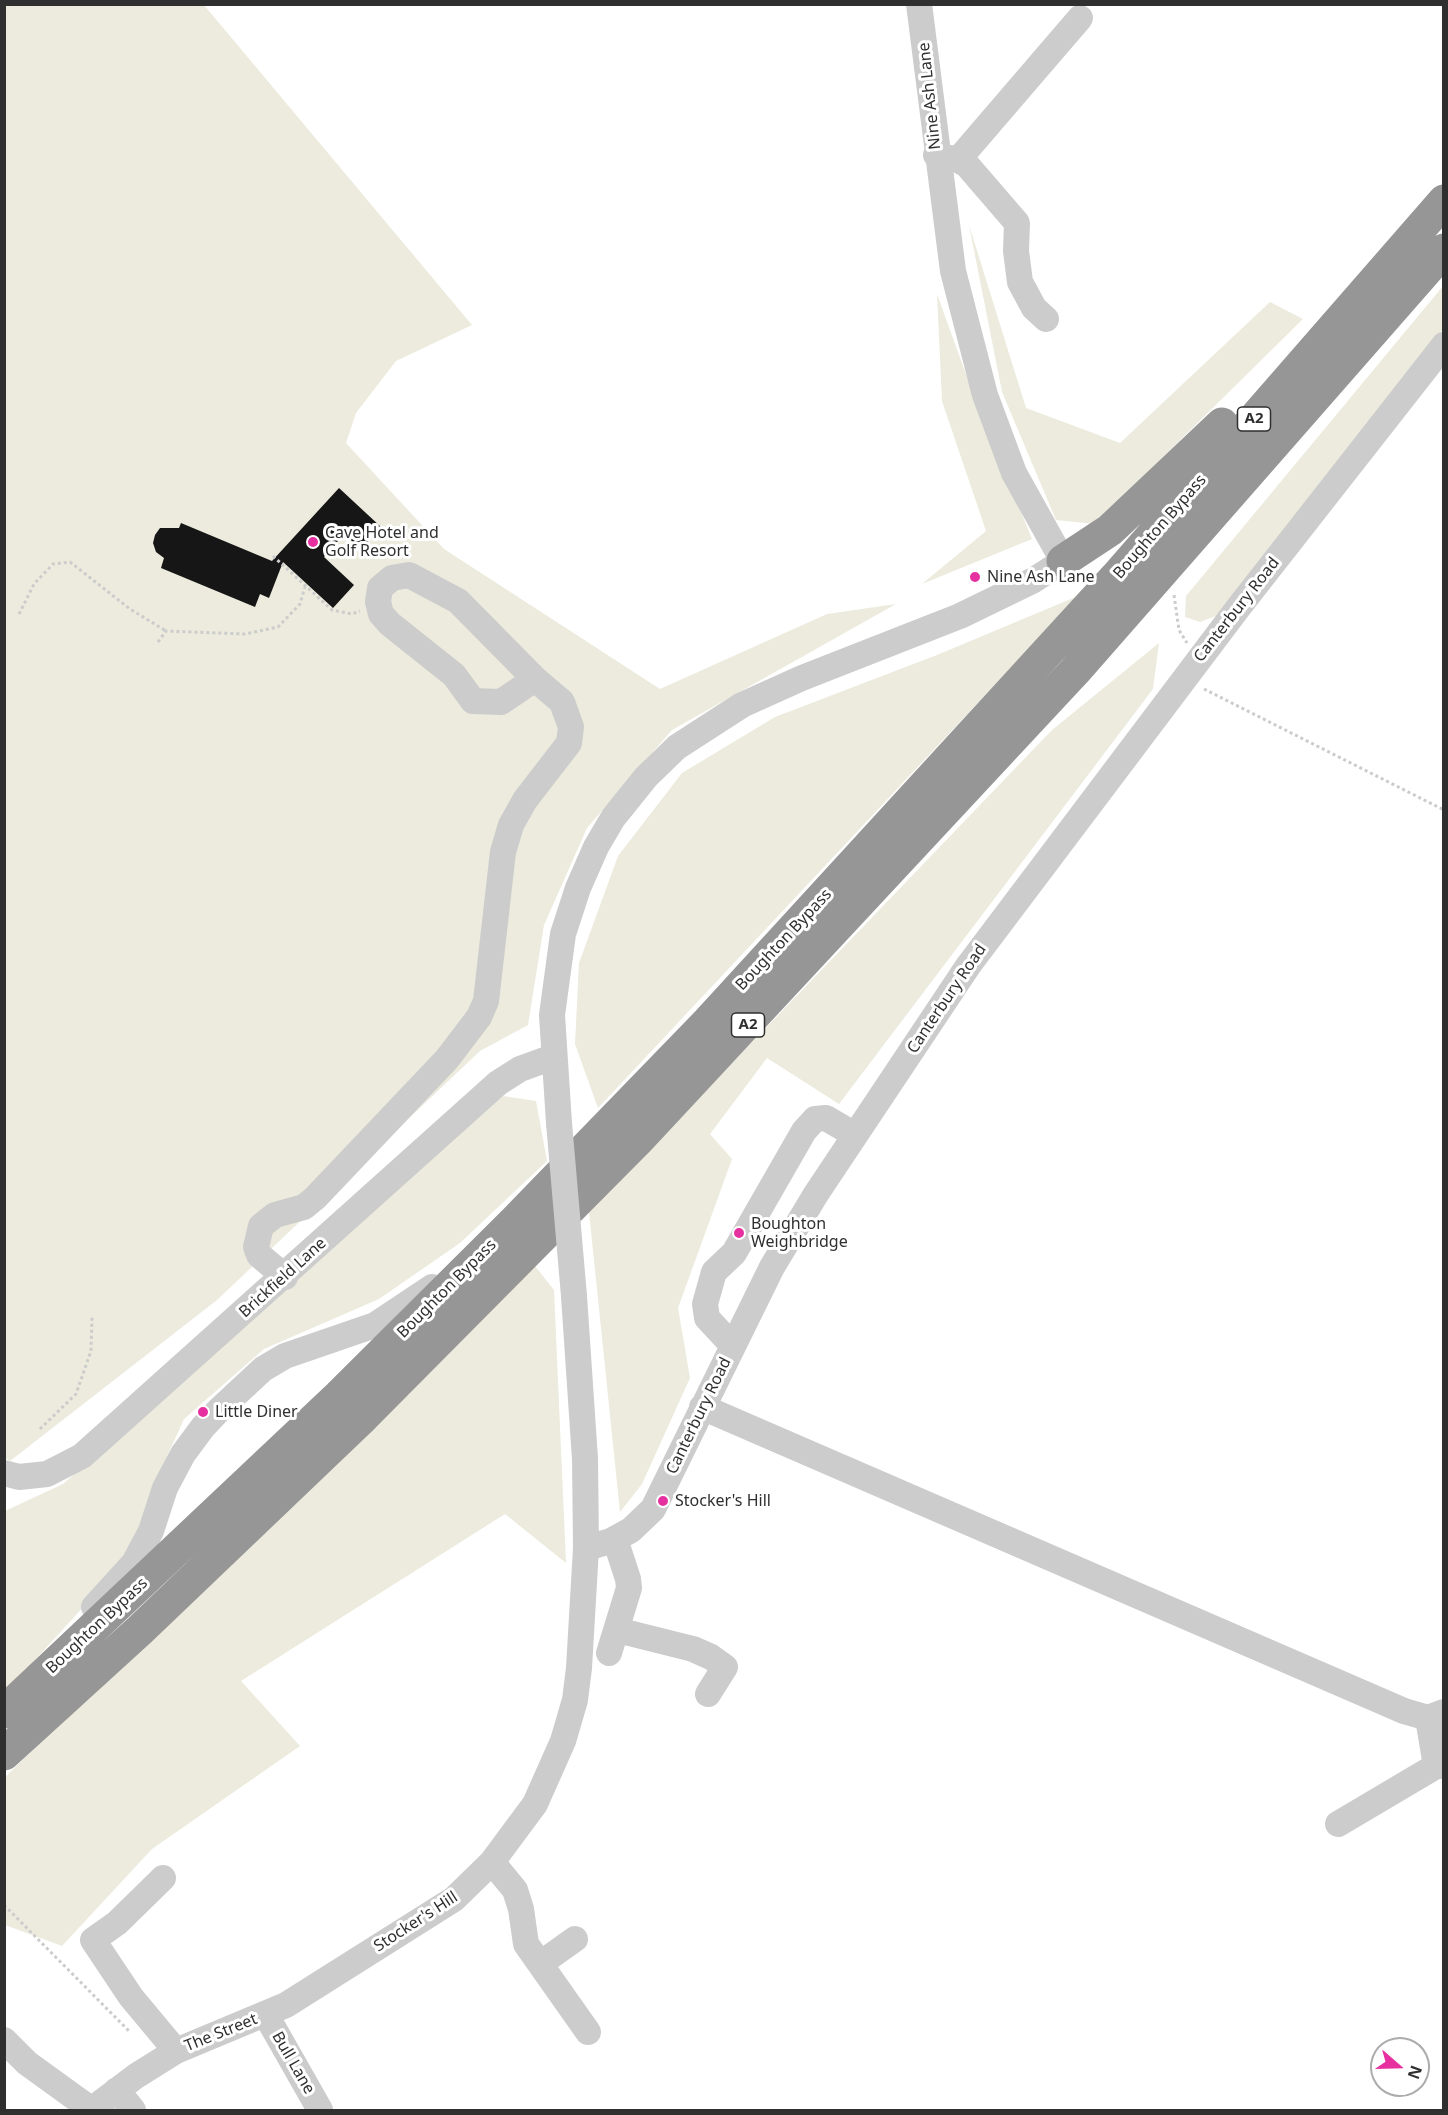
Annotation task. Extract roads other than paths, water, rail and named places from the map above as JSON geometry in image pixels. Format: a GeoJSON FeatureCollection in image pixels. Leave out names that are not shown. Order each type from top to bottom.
{"type":"FeatureCollection","features":[{"type":"Feature","properties":{"kind":"highway","name":"Boughton Bypass"},"geometry":{"type":"LineString","coordinates":[[12,1705],[264,1469],[515,1221],[716,1013],[1116,577],[1443,201]]}},
{"type":"Feature","properties":{"kind":"highway","name":"Boughton Bypass"},"geometry":{"type":"LineString","coordinates":[[4,1754],[140,1630],[364,1416],[637,1142],[1075,671],[1443,250]]}},
{"type":"Feature","properties":{"kind":"highway"},"geometry":{"type":"LineString","coordinates":[[1063,561],[1110,530],[1174,471],[1283,362],[1392,261]]}},
{"type":"Feature","properties":{"kind":"street","name":"Nine Ash Lane"},"geometry":{"type":"LineString","coordinates":[[919,4],[947,158],[953,271],[985,395],[1014,473],[1063,561]]}},
{"type":"Feature","properties":{"kind":"street"},"geometry":{"type":"LineString","coordinates":[[1046,319],[1034,308],[1020,282],[1016,251],[1017,223],[967,165],[947,158],[1080,18]]}},
{"type":"Feature","properties":{"kind":"street","name":"Canterbury Road"},"geometry":{"type":"LineString","coordinates":[[586,1548],[615,1539],[640,1524],[653,1509],[772,1268],[855,1135],[968,966],[1198,659],[1443,345]]}},
{"type":"Feature","properties":{"kind":"street"},"geometry":{"type":"LineString","coordinates":[[586,1548],[583,1426],[553,1057],[554,991],[570,909],[586,868],[608,828],[646,777],[677,747],[742,705],[802,678],[960,616],[1034,580],[1063,561]]}},
{"type":"Feature","properties":{"kind":"street"},"geometry":{"type":"LineString","coordinates":[[285,1277],[260,1255],[256,1247],[261,1226],[275,1215],[304,1207],[315,1198],[453,1053],[474,1027],[483,1008],[503,852],[511,825],[525,800],[569,743],[571,727],[562,702],[535,679],[500,640],[458,601],[429,583],[409,575],[392,578],[380,588],[378,602],[381,614],[390,624],[454,675],[473,701],[501,702],[535,679]]}},
{"type":"Feature","properties":{"kind":"street","name":"Brickfield Lane"},"geometry":{"type":"LineString","coordinates":[[4,1473],[19,1477],[47,1474],[82,1456],[285,1277],[498,1083],[520,1069],[553,1057]]}},
{"type":"Feature","properties":{"kind":"street"},"geometry":{"type":"LineString","coordinates":[[733,1346],[708,1318],[705,1305],[714,1272],[734,1253],[804,1131],[814,1119],[826,1118],[855,1135]]}},
{"type":"Feature","properties":{"kind":"street"},"geometry":{"type":"LineString","coordinates":[[12,1705],[70,1631],[134,1563],[151,1531],[165,1488],[183,1454],[220,1409],[263,1369],[285,1356],[356,1333],[394,1314],[515,1221]]}},
{"type":"Feature","properties":{"kind":"street"},"geometry":{"type":"LineString","coordinates":[[702,1407],[1404,1711],[1436,1715],[1440,1766],[1338,1824]]}},
{"type":"Feature","properties":{"kind":"street"},"geometry":{"type":"LineString","coordinates":[[615,1539],[629,1583],[613,1641],[693,1649],[711,1657],[725,1667],[708,1694]]}},
{"type":"Feature","properties":{"kind":"street","name":"Stocker's Hill"},"geometry":{"type":"LineString","coordinates":[[354,1962],[454,1899],[492,1862],[526,1819],[542,1791],[570,1718],[579,1668],[586,1548]]}},
{"type":"Feature","properties":{"kind":"street"},"geometry":{"type":"LineString","coordinates":[[492,1862],[515,1890],[521,1909],[525,1944],[588,2032]]}},
{"type":"Feature","properties":{"kind":"street"},"geometry":{"type":"LineString","coordinates":[[164,1878],[117,1923],[93,1940],[167,2056]]}},
{"type":"Feature","properties":{"kind":"street"},"geometry":{"type":"LineString","coordinates":[[540,1964],[575,1939]]}},
{"type":"Feature","properties":{"kind":"street","name":"The Street"},"geometry":{"type":"LineString","coordinates":[[92,2110],[167,2056],[266,2015],[307,1993],[354,1962]]}},
{"type":"Feature","properties":{"kind":"street","name":"Bull Lane"},"geometry":{"type":"LineString","coordinates":[[266,2015],[320,2110]]}},
{"type":"Feature","properties":{"kind":"street"},"geometry":{"type":"LineString","coordinates":[[4,2040],[27,2063],[92,2110]]}},
{"type":"Feature","properties":{"kind":"street"},"geometry":{"type":"LineString","coordinates":[[117,2090],[133,2110]]}},
{"type":"Feature","properties":{"kind":"place","name":"Cave Hotel and Golf Resort"},"geometry":{"type":"Point","coordinates":[313,542]}},
{"type":"Feature","properties":{"kind":"place","name":"Nine Ash Lane"},"geometry":{"type":"Point","coordinates":[975,577]}},
{"type":"Feature","properties":{"kind":"place","name":"Boughton Weighbridge"},"geometry":{"type":"Point","coordinates":[739,1233]}},
{"type":"Feature","properties":{"kind":"place","name":"Little Diner"},"geometry":{"type":"Point","coordinates":[203,1412]}},
{"type":"Feature","properties":{"kind":"place","name":"Stocker's Hill"},"geometry":{"type":"Point","coordinates":[663,1501]}}]}
